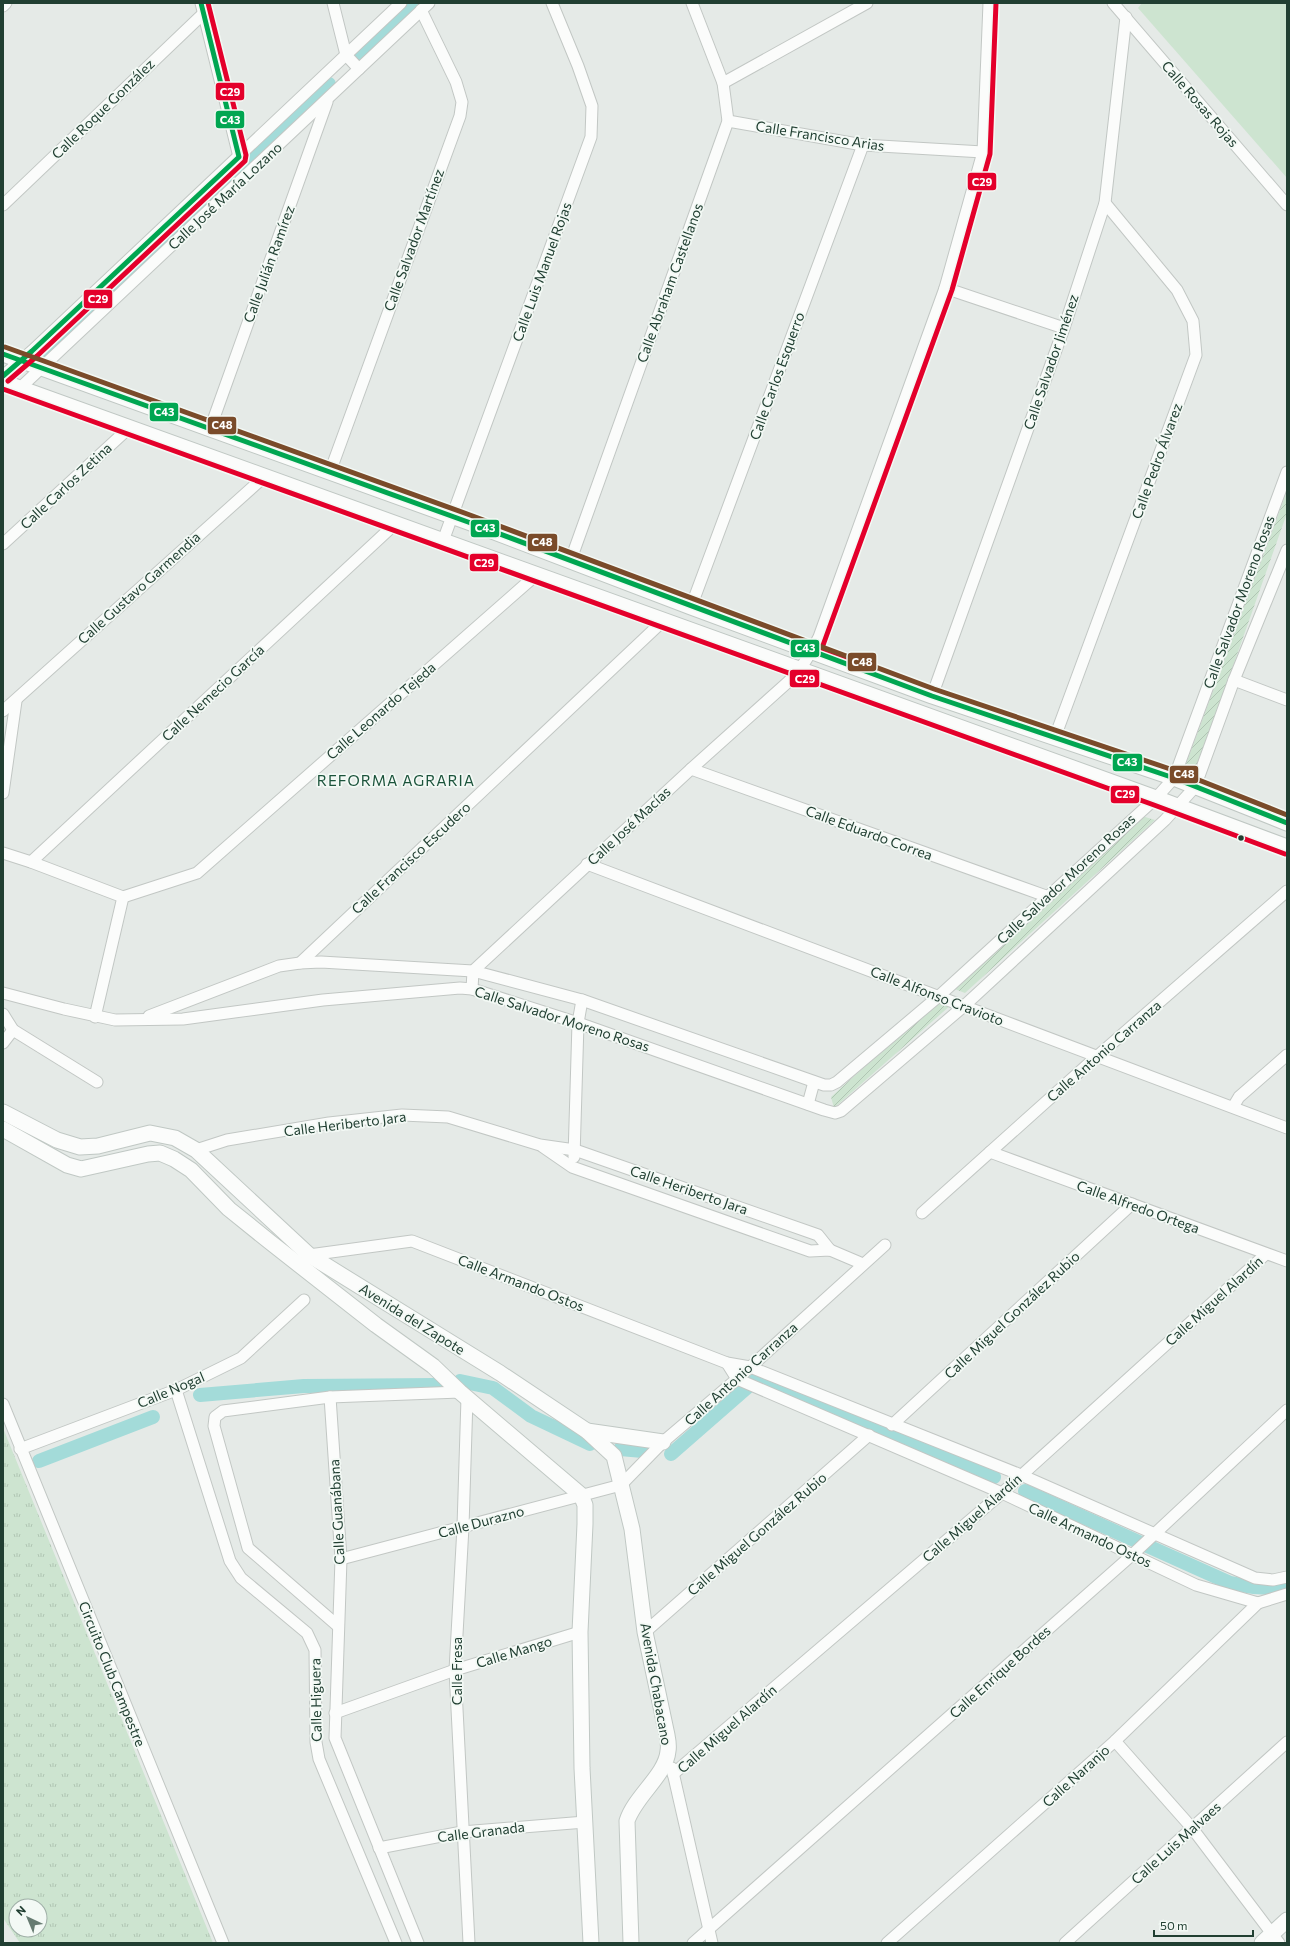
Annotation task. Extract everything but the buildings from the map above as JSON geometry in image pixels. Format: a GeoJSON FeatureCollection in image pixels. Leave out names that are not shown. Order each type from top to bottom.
{"type":"FeatureCollection","features":[{"type":"Feature","properties":{"kind":"main road"},"geometry":{"type":"LineString","coordinates":[[3,354],[453,516],[570,562],[932,696],[1174,778],[1287,823]]}},
{"type":"Feature","properties":{"kind":"main road"},"geometry":{"type":"LineString","coordinates":[[3,382],[1156,798],[1287,847]]}},
{"type":"Feature","properties":{"kind":"main road","name":"Avenida del Zapote"},"geometry":{"type":"LineString","coordinates":[[3,1112],[57,1140],[80,1147],[98,1146],[150,1133],[175,1138],[196,1150],[309,1255],[500,1373],[587,1431],[614,1456],[622,1485]]}},
{"type":"Feature","properties":{"kind":"main road","name":"Avenida del Zapote"},"geometry":{"type":"LineString","coordinates":[[3,1129],[67,1165],[81,1169],[148,1154],[160,1153],[174,1159],[191,1170],[229,1209],[332,1291],[433,1366],[464,1395],[582,1495]]}},
{"type":"Feature","properties":{"kind":"main road"},"geometry":{"type":"LineString","coordinates":[[587,1431],[663,1442]]}},
{"type":"Feature","properties":{"kind":"main road","name":"Avenida Chabacano"},"geometry":{"type":"LineString","coordinates":[[622,1485],[632,1529],[645,1632],[667,1735],[668,1752],[662,1769],[631,1809],[627,1821],[631,1943]]}},
{"type":"Feature","properties":{"kind":"main road"},"geometry":{"type":"LineString","coordinates":[[582,1495],[585,1505],[586,1524],[580,1632],[582,1768],[591,1943]]}},
{"type":"Feature","properties":{"kind":"main road"},"geometry":{"type":"LineString","coordinates":[[1271,1940],[1287,1920]]}},
{"type":"Feature","properties":{"kind":"street"},"geometry":{"type":"LineString","coordinates":[[3,6],[6,3]]}},
{"type":"Feature","properties":{"kind":"street"},"geometry":{"type":"LineString","coordinates":[[333,3],[346,55],[359,69]]}},
{"type":"Feature","properties":{"kind":"street","name":"Calle José María Lozano"},"geometry":{"type":"LineString","coordinates":[[3,376],[32,351],[401,3]]}},
{"type":"Feature","properties":{"kind":"street","name":"Calle Luis Manuel Rojas"},"geometry":{"type":"LineString","coordinates":[[443,541],[591,137],[592,106],[578,66],[552,3]]}},
{"type":"Feature","properties":{"kind":"street","name":"Calle Abraham Castellanos"},"geometry":{"type":"LineString","coordinates":[[570,562],[728,121],[723,83],[692,3]]}},
{"type":"Feature","properties":{"kind":"street"},"geometry":{"type":"LineString","coordinates":[[723,83],[867,3]]}},
{"type":"Feature","properties":{"kind":"street","name":"Calle José Macías"},"geometry":{"type":"LineString","coordinates":[[473,971],[587,864],[800,670],[812,652],[945,288],[983,152],[989,3]]}},
{"type":"Feature","properties":{"kind":"street","name":"Calle Rosas Rojas"},"geometry":{"type":"LineString","coordinates":[[1113,3],[1287,205]]}},
{"type":"Feature","properties":{"kind":"street","name":"Calle José María Lozano"},"geometry":{"type":"LineString","coordinates":[[19,389],[425,7]]}},
{"type":"Feature","properties":{"kind":"street","name":"Calle Salvador Martínez"},"geometry":{"type":"LineString","coordinates":[[330,472],[460,116],[462,102],[456,82],[425,7]]}},
{"type":"Feature","properties":{"kind":"street"},"geometry":{"type":"LineString","coordinates":[[203,8],[239,157]]}},
{"type":"Feature","properties":{"kind":"street","name":"Calle Roque González"},"geometry":{"type":"LineString","coordinates":[[3,205],[203,8]]}},
{"type":"Feature","properties":{"kind":"street","name":"Calle Salvador Jiménez"},"geometry":{"type":"LineString","coordinates":[[932,696],[1064,328],[1105,203],[1126,18]]}},
{"type":"Feature","properties":{"kind":"street","name":"Calle Julián Ramírez"},"geometry":{"type":"LineString","coordinates":[[210,429],[328,99]]}},
{"type":"Feature","properties":{"kind":"street","name":"Calle Francisco Arias"},"geometry":{"type":"LineString","coordinates":[[728,121],[863,145],[983,152]]}},
{"type":"Feature","properties":{"kind":"street","name":"Calle Carlos Esquerro"},"geometry":{"type":"LineString","coordinates":[[690,607],[863,145]]}},
{"type":"Feature","properties":{"kind":"street","name":"Calle Pedro Álvarez"},"geometry":{"type":"LineString","coordinates":[[1055,737],[1196,355],[1193,321],[1177,290],[1105,203]]}},
{"type":"Feature","properties":{"kind":"street"},"geometry":{"type":"LineString","coordinates":[[945,288],[1064,328]]}},
{"type":"Feature","properties":{"kind":"street","name":"Calle Carlos Zetina"},"geometry":{"type":"LineString","coordinates":[[3,544],[128,428]]}},
{"type":"Feature","properties":{"kind":"street","name":"Calle Salvador Moreno Rosas"},"geometry":{"type":"LineString","coordinates":[[300,962],[473,971],[582,1000],[814,1082],[831,1085],[837,1082],[939,996],[1046,896],[1156,798],[1174,778],[1287,472]]}},
{"type":"Feature","properties":{"kind":"street","name":"Calle Gustavo Garmendia"},"geometry":{"type":"LineString","coordinates":[[3,711],[16,701],[264,477]]}},
{"type":"Feature","properties":{"kind":"street","name":"Calle Nemecio García"},"geometry":{"type":"LineString","coordinates":[[31,862],[395,524]]}},
{"type":"Feature","properties":{"kind":"street","name":"Calle Salvador Moreno Rosas"},"geometry":{"type":"LineString","coordinates":[[3,993],[95,1017],[115,1020],[183,1019],[323,1000],[460,988],[472,989],[578,1023],[835,1113],[841,1111],[964,1006],[1178,806],[1195,787],[1234,680],[1285,560],[1287,550]]}},
{"type":"Feature","properties":{"kind":"street","name":"Calle Leonardo Tejeda"},"geometry":{"type":"LineString","coordinates":[[123,897],[197,873],[536,575]]}},
{"type":"Feature","properties":{"kind":"street","name":"Calle Francisco Escudero"},"geometry":{"type":"LineString","coordinates":[[300,962],[663,621]]}},
{"type":"Feature","properties":{"kind":"street"},"geometry":{"type":"LineString","coordinates":[[1234,680],[1287,700]]}},
{"type":"Feature","properties":{"kind":"street"},"geometry":{"type":"LineString","coordinates":[[3,793],[6,754],[16,701]]}},
{"type":"Feature","properties":{"kind":"street","name":"Calle Eduardo Correa"},"geometry":{"type":"LineString","coordinates":[[691,769],[1046,896]]}},
{"type":"Feature","properties":{"kind":"street"},"geometry":{"type":"LineString","coordinates":[[3,854],[31,862],[123,897],[95,1017]]}},
{"type":"Feature","properties":{"kind":"street","name":"Calle Alfonso Cravioto"},"geometry":{"type":"LineString","coordinates":[[587,864],[1287,1128]]}},
{"type":"Feature","properties":{"kind":"street","name":"Calle Antonio Carranza"},"geometry":{"type":"LineString","coordinates":[[922,1213],[1097,1056],[1287,892]]}},
{"type":"Feature","properties":{"kind":"street"},"geometry":{"type":"LineString","coordinates":[[140,1019],[279,966],[300,962]]}},
{"type":"Feature","properties":{"kind":"street"},"geometry":{"type":"LineString","coordinates":[[472,989],[473,971]]}},
{"type":"Feature","properties":{"kind":"street"},"geometry":{"type":"LineString","coordinates":[[572,1167],[575,1150],[578,1023],[582,1000]]}},
{"type":"Feature","properties":{"kind":"street"},"geometry":{"type":"LineString","coordinates":[[3,1014],[13,1030],[97,1082]]}},
{"type":"Feature","properties":{"kind":"street"},"geometry":{"type":"LineString","coordinates":[[3,1043],[13,1030]]}},
{"type":"Feature","properties":{"kind":"street"},"geometry":{"type":"LineString","coordinates":[[1233,1107],[1239,1097],[1287,1055]]}},
{"type":"Feature","properties":{"kind":"street"},"geometry":{"type":"LineString","coordinates":[[808,1104],[814,1082]]}},
{"type":"Feature","properties":{"kind":"street","name":"Calle Heriberto Jara"},"geometry":{"type":"LineString","coordinates":[[196,1150],[227,1140],[329,1123],[402,1115],[448,1117],[540,1145],[575,1150],[818,1236],[830,1250]]}},
{"type":"Feature","properties":{"kind":"street","name":"Calle Heriberto Jara"},"geometry":{"type":"LineString","coordinates":[[540,1145],[572,1167],[810,1251],[830,1250],[863,1264]]}},
{"type":"Feature","properties":{"kind":"street","name":"Calle Alfredo Ortega"},"geometry":{"type":"LineString","coordinates":[[990,1152],[1287,1261]]}},
{"type":"Feature","properties":{"kind":"street","name":"Calle Miguel González Rubio"},"geometry":{"type":"LineString","coordinates":[[892,1425],[1132,1204]]}},
{"type":"Feature","properties":{"kind":"street","name":"Calle Armando Ostos"},"geometry":{"type":"LineString","coordinates":[[309,1255],[412,1241],[727,1363],[750,1367],[1021,1476],[1254,1578],[1273,1580],[1287,1577]]}},
{"type":"Feature","properties":{"kind":"street","name":"Calle Antonio Carranza"},"geometry":{"type":"LineString","coordinates":[[622,1485],[663,1442],[737,1379],[885,1245]]}},
{"type":"Feature","properties":{"kind":"street","name":"Calle Miguel Alardín"},"geometry":{"type":"LineString","coordinates":[[673,1774],[1002,1493],[1266,1254]]}},
{"type":"Feature","properties":{"kind":"street","name":"Calle Nogal"},"geometry":{"type":"LineString","coordinates":[[20,1449],[176,1390],[241,1358],[304,1300]]}},
{"type":"Feature","properties":{"kind":"street"},"geometry":{"type":"LineString","coordinates":[[727,1363],[737,1379]]}},
{"type":"Feature","properties":{"kind":"street","name":"Calle Armando Ostos"},"geometry":{"type":"LineString","coordinates":[[737,1379],[1002,1493],[1196,1585],[1258,1603]]}},
{"type":"Feature","properties":{"kind":"street","name":"Calle Higuera"},"geometry":{"type":"LineString","coordinates":[[176,1390],[230,1561],[241,1578],[307,1633],[315,1650],[316,1742],[319,1759],[396,1943]]}},
{"type":"Feature","properties":{"kind":"street"},"geometry":{"type":"LineString","coordinates":[[338,1626],[248,1548],[214,1426],[215,1417],[223,1411],[330,1397],[464,1395]]}},
{"type":"Feature","properties":{"kind":"street","name":"Calle Fresa"},"geometry":{"type":"LineString","coordinates":[[464,1395],[462,1527],[455,1670],[462,1832],[469,1943]]}},
{"type":"Feature","properties":{"kind":"street","name":"Calle Guanábana"},"geometry":{"type":"LineString","coordinates":[[330,1397],[341,1559],[338,1626]]}},
{"type":"Feature","properties":{"kind":"street","name":"Circuito Club Campestre"},"geometry":{"type":"LineString","coordinates":[[3,1404],[20,1449],[223,1943]]}},
{"type":"Feature","properties":{"kind":"street","name":"Calle Enrique Bordes"},"geometry":{"type":"LineString","coordinates":[[694,1943],[1132,1555],[1153,1533],[1287,1410]]}},
{"type":"Feature","properties":{"kind":"street","name":"Calle Miguel González Rubio"},"geometry":{"type":"LineString","coordinates":[[645,1632],[869,1436]]}},
{"type":"Feature","properties":{"kind":"street","name":"Calle Durazno"},"geometry":{"type":"LineString","coordinates":[[341,1559],[622,1485]]}},
{"type":"Feature","properties":{"kind":"street"},"geometry":{"type":"LineString","coordinates":[[1258,1603],[1287,1594]]}},
{"type":"Feature","properties":{"kind":"street","name":"Calle Naranjo"},"geometry":{"type":"LineString","coordinates":[[888,1943],[1115,1741],[1258,1603]]}},
{"type":"Feature","properties":{"kind":"street","name":"Calle Higuera"},"geometry":{"type":"LineString","coordinates":[[338,1626],[335,1738],[418,1943]]}},
{"type":"Feature","properties":{"kind":"street","name":"Calle Mango"},"geometry":{"type":"LineString","coordinates":[[335,1713],[455,1670],[580,1632]]}},
{"type":"Feature","properties":{"kind":"street"},"geometry":{"type":"LineString","coordinates":[[1115,1741],[1192,1828],[1271,1940]]}},
{"type":"Feature","properties":{"kind":"street","name":"Calle Luis Malvaes"},"geometry":{"type":"LineString","coordinates":[[1065,1943],[1287,1742]]}},
{"type":"Feature","properties":{"kind":"street"},"geometry":{"type":"LineString","coordinates":[[668,1752],[712,1943]]}},
{"type":"Feature","properties":{"kind":"street","name":"Calle Granada"},"geometry":{"type":"LineString","coordinates":[[379,1848],[462,1832],[585,1822]]}},
{"type":"Feature","properties":{"kind":"green space"},"geometry":{"type":"Polygon","coordinates":[[[1142,3],[1287,3],[1287,178],[1138,8],[1142,3]]]}},
{"type":"Feature","properties":{"kind":"green space"},"geometry":{"type":"Polygon","coordinates":[[[1287,491],[1287,513],[1197,768],[1186,764],[1287,491]]]}},
{"type":"Feature","properties":{"kind":"green space"},"geometry":{"type":"Polygon","coordinates":[[[1142,816],[1155,820],[965,993],[952,988],[1142,816]]]}},
{"type":"Feature","properties":{"kind":"green space"},"geometry":{"type":"Polygon","coordinates":[[[939,1000],[951,1005],[834,1108],[831,1097],[939,1000]]]}},
{"type":"Feature","properties":{"kind":"green space"},"geometry":{"type":"Polygon","coordinates":[[[3,1428],[213,1943],[20,1943],[17,1938],[48,1938],[48,1898],[8,1898],[8,1925],[3,1918],[3,1428]]]}},
{"type":"Feature","properties":{"kind":"waterway"},"geometry":{"type":"LineString","coordinates":[[357,56],[413,3]]}},
{"type":"Feature","properties":{"kind":"waterway"},"geometry":{"type":"LineString","coordinates":[[43,354],[329,84]]}},
{"type":"Feature","properties":{"kind":"waterway"},"geometry":{"type":"LineString","coordinates":[[671,1454],[758,1378],[994,1477]]}},
{"type":"Feature","properties":{"kind":"waterway"},"geometry":{"type":"LineString","coordinates":[[460,1381],[493,1388],[531,1416],[590,1444]]}},
{"type":"Feature","properties":{"kind":"waterway"},"geometry":{"type":"LineString","coordinates":[[200,1395],[304,1386],[437,1385]]}},
{"type":"Feature","properties":{"kind":"waterway"},"geometry":{"type":"LineString","coordinates":[[39,1461],[153,1417]]}},
{"type":"Feature","properties":{"kind":"waterway"},"geometry":{"type":"LineString","coordinates":[[620,1449],[643,1451]]}},
{"type":"Feature","properties":{"kind":"waterway"},"geometry":{"type":"LineString","coordinates":[[1025,1491],[1230,1583],[1266,1588],[1287,1585]]}},
{"type":"Feature","properties":{"kind":"transit line","name":"C43"},"geometry":{"type":"LineString","coordinates":[[3,376],[32,351],[239,157],[201,3]]}},
{"type":"Feature","properties":{"kind":"transit line","name":"C29"},"geometry":{"type":"LineString","coordinates":[[8,381],[37,356],[245,161],[246,155],[208,3]]}},
{"type":"Feature","properties":{"kind":"transit line","name":"C29"},"geometry":{"type":"LineString","coordinates":[[866,664],[822,648],[952,290],[990,154],[996,3]]}},
{"type":"Feature","properties":{"kind":"transit line","name":"C48"},"geometry":{"type":"LineString","coordinates":[[5,347],[470,515],[934,689],[1176,771],[1287,815]]}},
{"type":"Feature","properties":{"kind":"transit line","name":"C43"},"geometry":{"type":"LineString","coordinates":[[3,354],[468,522],[932,696],[1174,778],[1287,823]]}},
{"type":"Feature","properties":{"kind":"transit line","name":"C29"},"geometry":{"type":"LineString","coordinates":[[3,389],[1154,805],[1285,854]]}},
{"type":"Feature","properties":{"kind":"district","name":"REFORMA AGRARIA"},"geometry":{"type":"Point","coordinates":[396,781]}}]}
